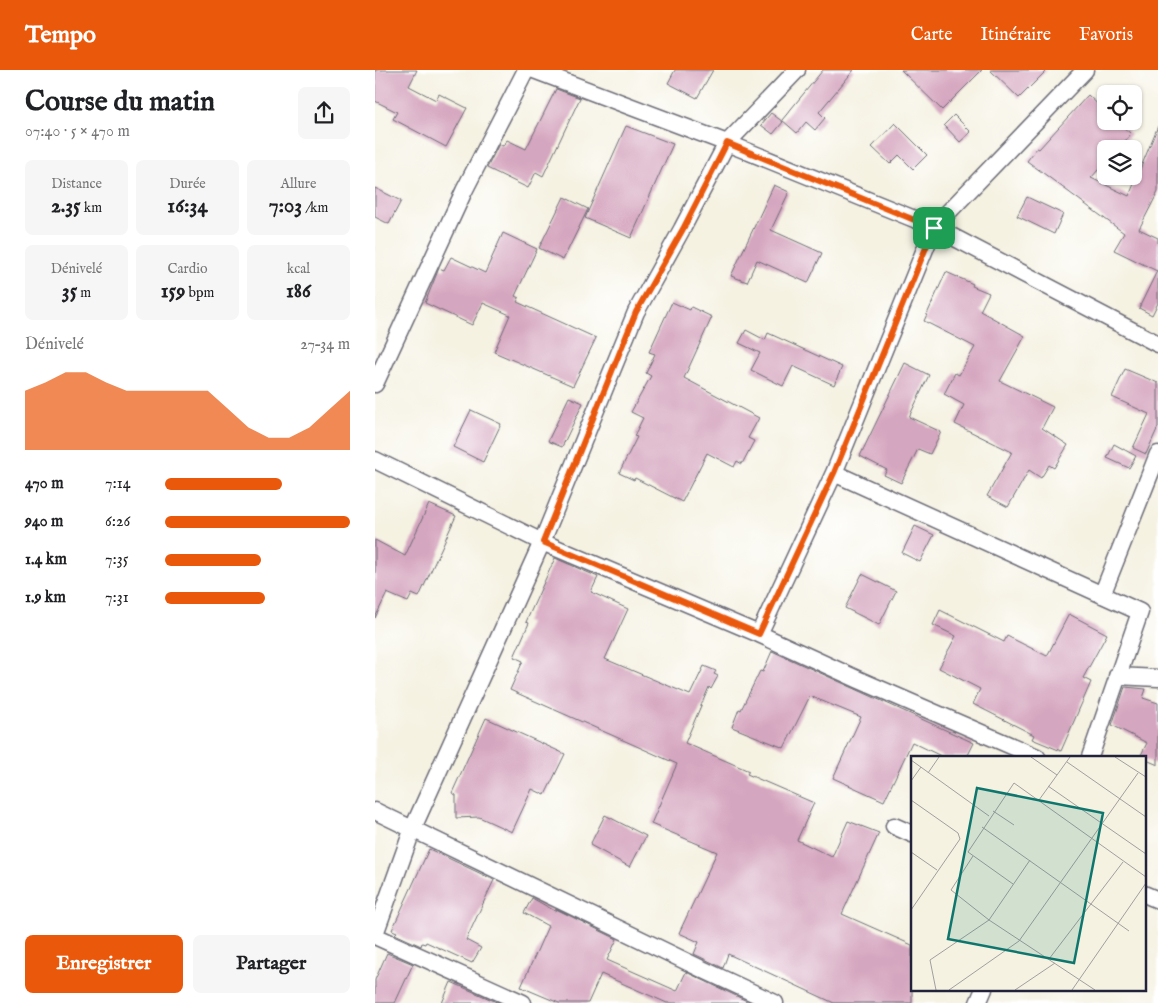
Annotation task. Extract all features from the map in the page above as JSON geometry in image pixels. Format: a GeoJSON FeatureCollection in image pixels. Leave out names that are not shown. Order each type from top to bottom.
{"type":"FeatureCollection","features":[{"type":"Feature","properties":{"kind":"street"},"geometry":{"type":"LineString","coordinates":[[375,384],[464,191],[526,70]]}},
{"type":"Feature","properties":{"kind":"street"},"geometry":{"type":"LineString","coordinates":[[534,70],[727,143],[934,228],[1158,344]]}},
{"type":"Feature","properties":{"kind":"street"},"geometry":{"type":"LineString","coordinates":[[523,1003],[375,935],[413,828],[543,542],[636,312],[683,229],[727,143],[797,70]]}},
{"type":"Feature","properties":{"kind":"street"},"geometry":{"type":"LineString","coordinates":[[759,634],[834,473],[934,228],[1085,70]]}},
{"type":"Feature","properties":{"kind":"street"},"geometry":{"type":"LineString","coordinates":[[1102,594],[1158,454]]}},
{"type":"Feature","properties":{"kind":"street"},"geometry":{"type":"LineString","coordinates":[[375,460],[543,542],[759,634],[1035,756]]}},
{"type":"Feature","properties":{"kind":"street"},"geometry":{"type":"LineString","coordinates":[[834,473],[1140,612],[1090,756]]}},
{"type":"Feature","properties":{"kind":"street"},"geometry":{"type":"LineString","coordinates":[[1117,676],[1158,678]]}},
{"type":"Feature","properties":{"kind":"street"},"geometry":{"type":"LineString","coordinates":[[375,811],[775,1003]]}},
{"type":"Feature","properties":{"kind":"street"},"geometry":{"type":"LineString","coordinates":[[894,826],[911,834]]}},
{"type":"Feature","properties":{"kind":"street"},"geometry":{"type":"LineString","coordinates":[[1145,894],[1158,900]]}},
{"type":"Feature","properties":{"kind":"street"},"geometry":{"type":"LineString","coordinates":[[978,1003],[984,990]]}},
{"type":"Feature","properties":{"kind":"building"},"geometry":{"type":"Polygon","coordinates":[[[375,70],[417,70],[409,86],[436,100],[439,94],[467,108],[446,147],[393,119],[397,112],[375,101],[375,70]]]}},
{"type":"Feature","properties":{"kind":"building"},"geometry":{"type":"Polygon","coordinates":[[[675,70],[713,70],[697,98],[668,83],[675,70]]]}},
{"type":"Feature","properties":{"kind":"building"},"geometry":{"type":"Polygon","coordinates":[[[823,70],[854,70],[819,112],[825,118],[815,130],[806,122],[797,133],[782,120],[823,70]]]}},
{"type":"Feature","properties":{"kind":"building"},"geometry":{"type":"Polygon","coordinates":[[[901,70],[982,70],[942,110],[901,70]]]}},
{"type":"Feature","properties":{"kind":"building"},"geometry":{"type":"Polygon","coordinates":[[[990,70],[1047,70],[1019,98],[990,70]]]}},
{"type":"Feature","properties":{"kind":"building"},"geometry":{"type":"Polygon","coordinates":[[[556,89],[580,98],[543,176],[536,172],[528,188],[487,168],[499,144],[503,146],[507,140],[526,149],[556,89]]]}},
{"type":"Feature","properties":{"kind":"building"},"geometry":{"type":"Polygon","coordinates":[[[1088,95],[1097,104],[1097,130],[1127,130],[1131,134],[1126,140],[1097,140],[1097,171],[1091,178],[1097,181],[1097,185],[1106,185],[1129,196],[1134,185],[1142,185],[1142,165],[1158,126],[1158,192],[1139,229],[1158,238],[1158,303],[1152,315],[1139,308],[1157,271],[1114,250],[1124,233],[1027,161],[1037,148],[1039,149],[1088,95]]]}},
{"type":"Feature","properties":{"kind":"building"},"geometry":{"type":"Polygon","coordinates":[[[771,113],[783,122],[773,134],[761,125],[771,113]]]}},
{"type":"Feature","properties":{"kind":"building"},"geometry":{"type":"Polygon","coordinates":[[[954,115],[971,132],[960,142],[944,125],[954,115]]]}},
{"type":"Feature","properties":{"kind":"building"},"geometry":{"type":"Polygon","coordinates":[[[895,123],[927,155],[913,169],[899,155],[890,164],[872,147],[895,123]]]}},
{"type":"Feature","properties":{"kind":"building"},"geometry":{"type":"Polygon","coordinates":[[[626,126],[673,144],[631,238],[585,218],[626,126]]]}},
{"type":"Feature","properties":{"kind":"building"},"geometry":{"type":"Polygon","coordinates":[[[774,185],[789,192],[771,230],[822,253],[808,283],[757,260],[747,282],[731,276],[774,185]]]}},
{"type":"Feature","properties":{"kind":"building"},"geometry":{"type":"Polygon","coordinates":[[[375,188],[401,201],[389,224],[375,217],[375,188]]]}},
{"type":"Feature","properties":{"kind":"building"},"geometry":{"type":"Polygon","coordinates":[[[564,197],[588,209],[563,260],[539,248],[564,197]]]}},
{"type":"Feature","properties":{"kind":"building"},"geometry":{"type":"Polygon","coordinates":[[[1027,197],[1063,214],[1054,234],[1017,216],[1027,197]]]}},
{"type":"Feature","properties":{"kind":"building"},"geometry":{"type":"Polygon","coordinates":[[[503,233],[537,249],[515,296],[519,298],[517,302],[596,338],[573,386],[494,352],[510,315],[483,303],[472,325],[425,303],[439,268],[444,270],[451,257],[485,273],[503,233]]]}},
{"type":"Feature","properties":{"kind":"building"},"geometry":{"type":"Polygon","coordinates":[[[946,272],[989,293],[980,311],[1025,336],[1000,381],[1053,407],[1042,428],[1068,445],[1054,468],[1049,465],[1041,478],[1029,470],[1008,507],[987,496],[1012,452],[955,424],[964,405],[944,394],[955,373],[959,375],[975,347],[924,321],[946,272]]]}},
{"type":"Feature","properties":{"kind":"building"},"geometry":{"type":"Polygon","coordinates":[[[672,302],[690,310],[691,307],[712,317],[684,378],[759,418],[748,438],[754,441],[742,464],[737,461],[734,467],[707,453],[682,502],[635,478],[634,480],[619,473],[637,437],[634,436],[643,418],[631,412],[651,376],[646,373],[655,354],[649,352],[672,302]]]}},
{"type":"Feature","properties":{"kind":"building"},"geometry":{"type":"Polygon","coordinates":[[[746,330],[765,340],[768,333],[842,367],[834,385],[793,366],[783,386],[751,370],[760,353],[739,343],[746,330]]]}},
{"type":"Feature","properties":{"kind":"building"},"geometry":{"type":"Polygon","coordinates":[[[905,363],[929,375],[909,417],[941,432],[930,454],[918,449],[901,483],[884,475],[887,470],[860,456],[905,363]]]}},
{"type":"Feature","properties":{"kind":"building"},"geometry":{"type":"Polygon","coordinates":[[[1125,369],[1158,383],[1158,427],[1146,454],[1133,448],[1149,414],[1112,397],[1125,369]]]}},
{"type":"Feature","properties":{"kind":"building"},"geometry":{"type":"Polygon","coordinates":[[[569,397],[583,403],[562,447],[548,441],[569,397]]]}},
{"type":"Feature","properties":{"kind":"building"},"geometry":{"type":"Polygon","coordinates":[[[471,410],[501,424],[483,462],[453,447],[471,410]]]}},
{"type":"Feature","properties":{"kind":"building"},"geometry":{"type":"Polygon","coordinates":[[[1114,444],[1136,456],[1129,468],[1107,458],[1114,444]]]}},
{"type":"Feature","properties":{"kind":"building"},"geometry":{"type":"Polygon","coordinates":[[[429,504],[456,516],[419,597],[412,594],[408,602],[387,593],[375,618],[375,540],[405,556],[429,504]]]}},
{"type":"Feature","properties":{"kind":"building"},"geometry":{"type":"Polygon","coordinates":[[[915,526],[934,535],[920,562],[902,553],[915,526]]]}},
{"type":"Feature","properties":{"kind":"building"},"geometry":{"type":"Polygon","coordinates":[[[555,558],[598,577],[591,592],[628,609],[605,659],[690,695],[704,666],[716,671],[714,674],[718,676],[711,689],[709,687],[685,743],[749,771],[747,774],[814,803],[797,840],[832,857],[848,821],[879,833],[842,914],[911,945],[912,1003],[834,1003],[728,954],[723,968],[694,954],[699,942],[679,933],[717,852],[651,824],[677,764],[510,690],[523,661],[514,657],[529,623],[526,622],[555,558]]]}},
{"type":"Feature","properties":{"kind":"building"},"geometry":{"type":"Polygon","coordinates":[[[862,574],[896,591],[879,625],[845,608],[862,574]]]}},
{"type":"Feature","properties":{"kind":"building"},"geometry":{"type":"Polygon","coordinates":[[[940,610],[1004,642],[1007,636],[1047,656],[1069,614],[1107,634],[1083,678],[1091,682],[1061,751],[1032,739],[1034,735],[973,704],[980,689],[939,668],[956,636],[933,625],[940,610]]]}},
{"type":"Feature","properties":{"kind":"building"},"geometry":{"type":"Polygon","coordinates":[[[772,651],[974,743],[968,756],[941,756],[912,742],[884,801],[833,778],[861,717],[810,696],[784,748],[732,727],[739,709],[741,710],[760,671],[763,672],[772,651]]]}},
{"type":"Feature","properties":{"kind":"building"},"geometry":{"type":"Polygon","coordinates":[[[1125,687],[1146,689],[1143,698],[1158,703],[1158,765],[1145,759],[1145,756],[1140,756],[1147,743],[1112,725],[1125,687]]]}},
{"type":"Feature","properties":{"kind":"building"},"geometry":{"type":"Polygon","coordinates":[[[486,718],[565,754],[545,795],[532,789],[512,832],[479,817],[456,818],[456,795],[452,793],[486,718]]]}},
{"type":"Feature","properties":{"kind":"building"},"geometry":{"type":"Polygon","coordinates":[[[605,815],[646,836],[630,867],[590,845],[605,815]]]}},
{"type":"Feature","properties":{"kind":"building"},"geometry":{"type":"Polygon","coordinates":[[[429,849],[494,880],[466,940],[481,948],[472,963],[426,942],[425,944],[422,943],[421,946],[395,934],[397,932],[392,930],[429,849]]]}},
{"type":"Feature","properties":{"kind":"building"},"geometry":{"type":"Polygon","coordinates":[[[532,898],[555,911],[556,909],[617,939],[607,960],[677,991],[686,972],[751,1003],[667,1003],[601,974],[588,1003],[559,1003],[521,987],[548,926],[524,913],[532,898]]]}},
{"type":"Feature","properties":{"kind":"building"},"geometry":{"type":"Polygon","coordinates":[[[387,953],[413,964],[395,1003],[375,1003],[375,980],[387,953]]]}},
{"type":"Feature","properties":{"kind":"building"},"geometry":{"type":"Polygon","coordinates":[[[451,982],[499,1003],[442,1003],[451,982]]]}},
{"type":"Feature","properties":{"kind":"route"},"geometry":{"type":"LineString","coordinates":[[727,143],[934,228],[834,473],[759,634],[543,542],[609,384],[636,312],[683,229],[727,143]]}}]}
